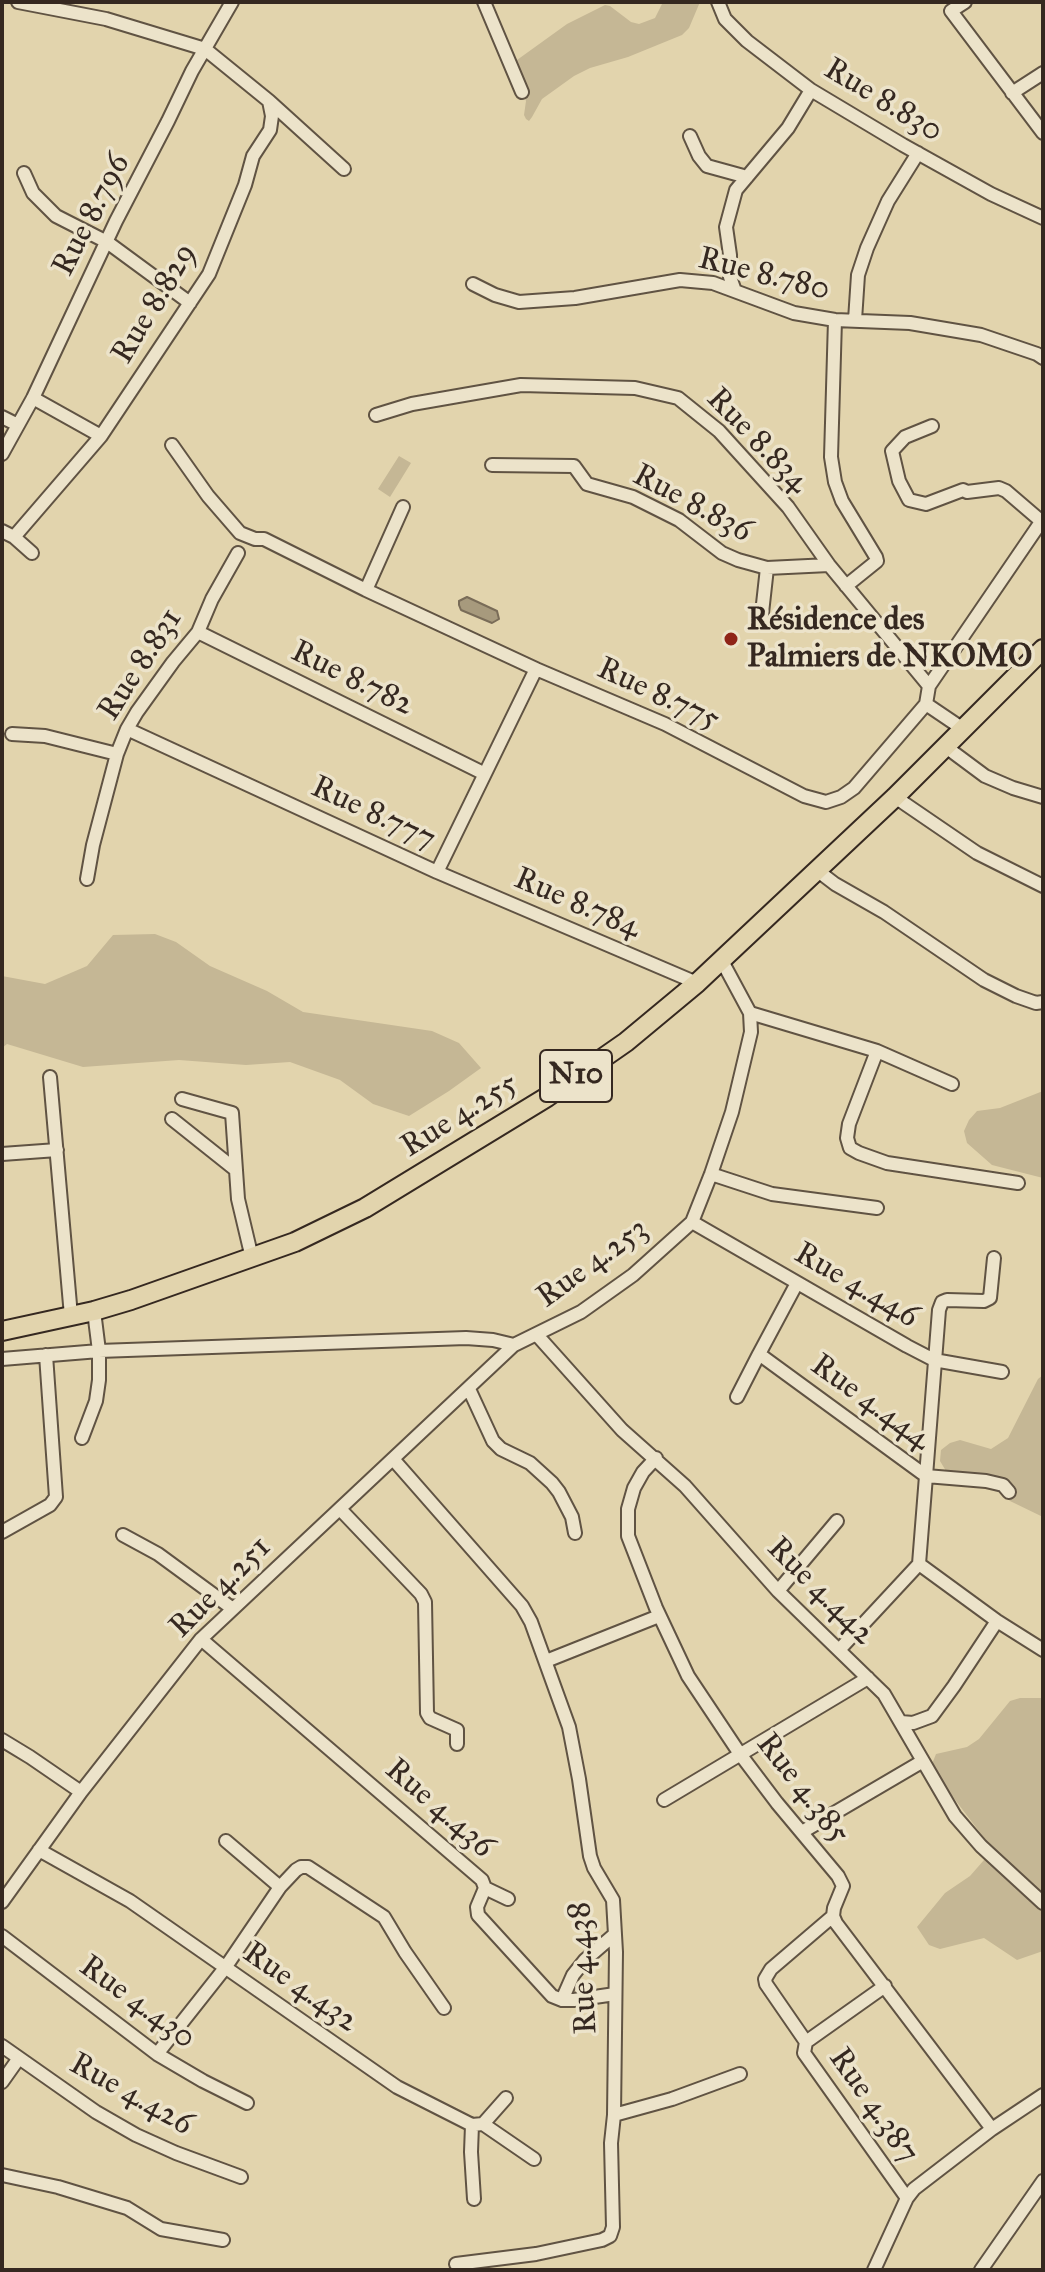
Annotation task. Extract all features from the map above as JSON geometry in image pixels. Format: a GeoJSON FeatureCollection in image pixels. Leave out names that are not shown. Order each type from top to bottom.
{"type":"FeatureCollection","features":[{"type":"Feature","properties":{"kind":"highway","name":"Rue 4.255"},"geometry":{"type":"LineString","coordinates":[[2,1331],[94,1311],[295,1242],[365,1208],[547,1097],[626,1042],[722,961],[895,797],[1043,649]]}},
{"type":"Feature","properties":{"kind":"street"},"geometry":{"type":"LineString","coordinates":[[18,2],[106,19],[205,49],[269,101],[344,169]]}},
{"type":"Feature","properties":{"kind":"street","name":"Rue 8.796"},"geometry":{"type":"LineString","coordinates":[[2,454],[33,398],[192,71],[232,2]]}},
{"type":"Feature","properties":{"kind":"street"},"geometry":{"type":"LineString","coordinates":[[484,2],[522,92]]}},
{"type":"Feature","properties":{"kind":"street","name":"Rue 8.830"},"geometry":{"type":"LineString","coordinates":[[718,2],[725,19],[747,41],[811,90],[991,194],[1043,218]]}},
{"type":"Feature","properties":{"kind":"street"},"geometry":{"type":"LineString","coordinates":[[965,2],[951,11],[1043,133]]}},
{"type":"Feature","properties":{"kind":"street"},"geometry":{"type":"LineString","coordinates":[[1012,93],[1043,73]]}},
{"type":"Feature","properties":{"kind":"street"},"geometry":{"type":"LineString","coordinates":[[735,291],[730,277],[726,227],[736,190],[788,128],[811,90]]}},
{"type":"Feature","properties":{"kind":"street","name":"Rue 8.829"},"geometry":{"type":"LineString","coordinates":[[8,534],[101,436],[190,303],[214,263],[253,156],[270,130],[272,116],[269,101]]}},
{"type":"Feature","properties":{"kind":"street"},"geometry":{"type":"LineString","coordinates":[[690,136],[707,166],[747,177]]}},
{"type":"Feature","properties":{"kind":"street"},"geometry":{"type":"LineString","coordinates":[[855,320],[858,275],[867,248],[888,201],[918,153]]}},
{"type":"Feature","properties":{"kind":"street"},"geometry":{"type":"LineString","coordinates":[[24,173],[33,193],[47,209],[107,242],[190,303]]}},
{"type":"Feature","properties":{"kind":"street","name":"Rue 8.780"},"geometry":{"type":"LineString","coordinates":[[473,284],[519,302],[575,298],[680,280],[713,283],[794,313],[835,320],[910,323],[981,335],[1043,358]]}},
{"type":"Feature","properties":{"kind":"street"},"geometry":{"type":"LineString","coordinates":[[835,320],[831,457],[835,482],[842,501],[877,561],[846,586]]}},
{"type":"Feature","properties":{"kind":"street","name":"Rue 8.834"},"geometry":{"type":"LineString","coordinates":[[376,415],[412,404],[521,385],[635,388],[678,398],[719,431],[788,507],[829,565],[929,686]]}},
{"type":"Feature","properties":{"kind":"street"},"geometry":{"type":"LineString","coordinates":[[33,398],[101,436]]}},
{"type":"Feature","properties":{"kind":"street"},"geometry":{"type":"LineString","coordinates":[[2,417],[18,425]]}},
{"type":"Feature","properties":{"kind":"street"},"geometry":{"type":"LineString","coordinates":[[932,426],[905,437],[892,451],[899,481],[909,500],[926,504],[963,490],[999,488],[1042,520],[929,686],[926,704],[963,729]]}},
{"type":"Feature","properties":{"kind":"street","name":"Rue 8.775"},"geometry":{"type":"LineString","coordinates":[[172,445],[208,496],[240,533],[264,539],[536,669],[665,724],[804,796],[826,802],[854,788],[926,704]]}},
{"type":"Feature","properties":{"kind":"street","name":"Rue 8.836"},"geometry":{"type":"LineString","coordinates":[[492,465],[574,466],[587,484],[633,497],[679,520],[722,553],[767,568],[829,565]]}},
{"type":"Feature","properties":{"kind":"street"},"geometry":{"type":"LineString","coordinates":[[366,590],[403,507]]}},
{"type":"Feature","properties":{"kind":"street"},"geometry":{"type":"LineString","coordinates":[[8,534],[32,553]]}},
{"type":"Feature","properties":{"kind":"street","name":"Rue 8.831"},"geometry":{"type":"LineString","coordinates":[[12,734],[45,736],[117,754],[127,729],[152,690],[198,632],[212,599],[238,553]]}},
{"type":"Feature","properties":{"kind":"street"},"geometry":{"type":"LineString","coordinates":[[761,622],[767,568]]}},
{"type":"Feature","properties":{"kind":"street","name":"Rue 8.782"},"geometry":{"type":"LineString","coordinates":[[198,632],[483,773]]}},
{"type":"Feature","properties":{"kind":"street","name":"Rue 8.777"},"geometry":{"type":"LineString","coordinates":[[127,729],[437,872],[536,669]]}},
{"type":"Feature","properties":{"kind":"street"},"geometry":{"type":"LineString","coordinates":[[946,747],[985,776],[1043,797]]}},
{"type":"Feature","properties":{"kind":"street"},"geometry":{"type":"LineString","coordinates":[[87,879],[117,754]]}},
{"type":"Feature","properties":{"kind":"street"},"geometry":{"type":"LineString","coordinates":[[895,797],[977,853],[1043,886]]}},
{"type":"Feature","properties":{"kind":"street"},"geometry":{"type":"LineString","coordinates":[[818,871],[984,980],[1016,996],[1036,1003],[1043,1002]]}},
{"type":"Feature","properties":{"kind":"street","name":"Rue 8.784"},"geometry":{"type":"LineString","coordinates":[[437,872],[697,983]]}},
{"type":"Feature","properties":{"kind":"street"},"geometry":{"type":"LineString","coordinates":[[722,961],[750,1013],[877,1051],[952,1084]]}},
{"type":"Feature","properties":{"kind":"street","name":"Rue 4.253"},"geometry":{"type":"LineString","coordinates":[[2,1359],[99,1351],[466,1338],[514,1345],[537,1335],[581,1312],[633,1275],[692,1222],[739,1085],[751,1032],[750,1013]]}},
{"type":"Feature","properties":{"kind":"street"},"geometry":{"type":"LineString","coordinates":[[877,1051],[849,1124],[847,1138],[850,1148],[887,1163],[1018,1183]]}},
{"type":"Feature","properties":{"kind":"street"},"geometry":{"type":"LineString","coordinates":[[50,1077],[71,1316]]}},
{"type":"Feature","properties":{"kind":"street"},"geometry":{"type":"LineString","coordinates":[[182,1099],[232,1113],[238,1199],[252,1258]]}},
{"type":"Feature","properties":{"kind":"street"},"geometry":{"type":"LineString","coordinates":[[172,1119],[236,1170]]}},
{"type":"Feature","properties":{"kind":"street"},"geometry":{"type":"LineString","coordinates":[[2,1154],[57,1150]]}},
{"type":"Feature","properties":{"kind":"street"},"geometry":{"type":"LineString","coordinates":[[711,1174],[772,1194],[877,1208]]}},
{"type":"Feature","properties":{"kind":"street","name":"Rue 4.446"},"geometry":{"type":"LineString","coordinates":[[692,1222],[934,1360],[1002,1372]]}},
{"type":"Feature","properties":{"kind":"street"},"geometry":{"type":"LineString","coordinates":[[994,1258],[990,1298],[984,1301],[942,1302],[934,1360],[926,1476],[986,1481],[1003,1485],[1009,1492]]}},
{"type":"Feature","properties":{"kind":"street"},"geometry":{"type":"LineString","coordinates":[[737,1397],[797,1283]]}},
{"type":"Feature","properties":{"kind":"street"},"geometry":{"type":"LineString","coordinates":[[82,1438],[96,1401],[99,1380],[94,1311]]}},
{"type":"Feature","properties":{"kind":"street","name":"Rue 4.442"},"geometry":{"type":"LineString","coordinates":[[537,1335],[622,1430],[685,1486],[778,1591],[884,1694],[943,1798],[967,1830],[1043,1903]]}},
{"type":"Feature","properties":{"kind":"street","name":"Rue 4.251"},"geometry":{"type":"LineString","coordinates":[[4,1896],[201,1639],[514,1345]]}},
{"type":"Feature","properties":{"kind":"street","name":"Rue 4.444"},"geometry":{"type":"LineString","coordinates":[[759,1354],[926,1476],[919,1564]]}},
{"type":"Feature","properties":{"kind":"street"},"geometry":{"type":"LineString","coordinates":[[2,1532],[50,1505],[56,1497],[46,1355]]}},
{"type":"Feature","properties":{"kind":"street"},"geometry":{"type":"LineString","coordinates":[[469,1389],[493,1441],[501,1449],[530,1463],[552,1483],[572,1517],[575,1533]]}},
{"type":"Feature","properties":{"kind":"street","name":"Rue 4.385"},"geometry":{"type":"LineString","coordinates":[[656,1458],[634,1488],[628,1509],[628,1536],[659,1616],[688,1676],[740,1754],[838,1876],[843,1886],[833,1916]]}},
{"type":"Feature","properties":{"kind":"street","name":"Rue 4.438"},"geometry":{"type":"LineString","coordinates":[[393,1459],[522,1606],[546,1661],[569,1727],[590,1856],[613,1900],[614,2115],[611,2143],[613,2227],[610,2236],[536,2254],[456,2264]]}},
{"type":"Feature","properties":{"kind":"street"},"geometry":{"type":"LineString","coordinates":[[340,1509],[421,1594],[425,1602],[427,1713],[430,1718],[457,1730],[457,1744]]}},
{"type":"Feature","properties":{"kind":"street"},"geometry":{"type":"LineString","coordinates":[[778,1591],[837,1521]]}},
{"type":"Feature","properties":{"kind":"street"},"geometry":{"type":"LineString","coordinates":[[123,1535],[158,1554],[233,1609]]}},
{"type":"Feature","properties":{"kind":"street"},"geometry":{"type":"LineString","coordinates":[[839,1650],[919,1564],[1043,1650]]}},
{"type":"Feature","properties":{"kind":"street"},"geometry":{"type":"LineString","coordinates":[[546,1661],[659,1616]]}},
{"type":"Feature","properties":{"kind":"street"},"geometry":{"type":"LineString","coordinates":[[901,1722],[913,1723],[932,1716],[997,1621]]}},
{"type":"Feature","properties":{"kind":"street","name":"Rue 4.436"},"geometry":{"type":"LineString","coordinates":[[201,1639],[482,1880],[485,1888],[477,1907],[478,1915],[545,1990],[562,2000]]}},
{"type":"Feature","properties":{"kind":"street"},"geometry":{"type":"LineString","coordinates":[[664,1800],[868,1678]]}},
{"type":"Feature","properties":{"kind":"street"},"geometry":{"type":"LineString","coordinates":[[2,1740],[81,1792]]}},
{"type":"Feature","properties":{"kind":"street"},"geometry":{"type":"LineString","coordinates":[[802,1832],[923,1761]]}},
{"type":"Feature","properties":{"kind":"street"},"geometry":{"type":"LineString","coordinates":[[226,1841],[280,1887]]}},
{"type":"Feature","properties":{"kind":"street","name":"Rue 4.432"},"geometry":{"type":"LineString","coordinates":[[39,1850],[130,1901],[397,2087],[478,2125],[534,2159]]}},
{"type":"Feature","properties":{"kind":"street"},"geometry":{"type":"LineString","coordinates":[[157,2054],[225,1968],[280,1887],[296,1870],[308,1867],[384,1917],[444,2008]]}},
{"type":"Feature","properties":{"kind":"street"},"geometry":{"type":"LineString","coordinates":[[485,1888],[508,1899]]}},
{"type":"Feature","properties":{"kind":"street"},"geometry":{"type":"LineString","coordinates":[[806,2042],[765,1979],[771,1969],[833,1916],[992,2129]]}},
{"type":"Feature","properties":{"kind":"street"},"geometry":{"type":"LineString","coordinates":[[615,1934],[585,1960],[573,1975],[562,2000],[615,1994]]}},
{"type":"Feature","properties":{"kind":"street","name":"Rue 4.430"},"geometry":{"type":"LineString","coordinates":[[2,1936],[157,2054],[247,2103]]}},
{"type":"Feature","properties":{"kind":"street","name":"Rue 4.387"},"geometry":{"type":"LineString","coordinates":[[885,1986],[806,2042],[804,2053],[907,2198]]}},
{"type":"Feature","properties":{"kind":"street","name":"Rue 4.426"},"geometry":{"type":"LineString","coordinates":[[2,2046],[96,2112],[136,2135],[241,2177]]}},
{"type":"Feature","properties":{"kind":"street"},"geometry":{"type":"LineString","coordinates":[[2,2082],[19,2058]]}},
{"type":"Feature","properties":{"kind":"street"},"geometry":{"type":"LineString","coordinates":[[614,2115],[672,2099],[740,2074]]}},
{"type":"Feature","properties":{"kind":"street"},"geometry":{"type":"LineString","coordinates":[[874,2270],[914,2189],[992,2129],[1043,2095]]}},
{"type":"Feature","properties":{"kind":"street"},"geometry":{"type":"LineString","coordinates":[[474,2199],[471,2152],[478,2125],[506,2098]]}},
{"type":"Feature","properties":{"kind":"street"},"geometry":{"type":"LineString","coordinates":[[2,2175],[58,2187],[127,2208],[161,2229],[223,2240]]}},
{"type":"Feature","properties":{"kind":"street"},"geometry":{"type":"LineString","coordinates":[[981,2270],[1043,2181]]}},
{"type":"Feature","properties":{"kind":"shaded area"},"geometry":{"type":"Polygon","coordinates":[[[663,2],[700,2],[689,28],[682,35],[574,76],[542,99],[529,121],[526,119],[526,101],[518,78],[517,60],[567,24],[605,5],[639,24],[655,18],[663,2]]]}},
{"type":"Feature","properties":{"kind":"shaded area"},"geometry":{"type":"Polygon","coordinates":[[[399,456],[411,463],[390,497],[378,489],[399,456]]]}},
{"type":"Feature","properties":{"kind":"shaded area"},"geometry":{"type":"Polygon","coordinates":[[[467,597],[497,611],[499,619],[492,623],[461,610],[459,601],[467,597]]]}},
{"type":"Feature","properties":{"kind":"shaded area"},"geometry":{"type":"Polygon","coordinates":[[[155,934],[176,942],[210,966],[267,991],[303,1012],[432,1031],[459,1043],[481,1068],[409,1116],[373,1104],[340,1080],[290,1062],[246,1065],[179,1060],[83,1067],[7,1044],[2,1048],[2,976],[45,984],[87,966],[113,935],[155,934]]]}},
{"type":"Feature","properties":{"kind":"shaded area"},"geometry":{"type":"Polygon","coordinates":[[[1043,1091],[1043,1178],[992,1165],[967,1143],[964,1131],[977,1111],[1000,1108],[1043,1091]]]}},
{"type":"Feature","properties":{"kind":"shaded area"},"geometry":{"type":"Polygon","coordinates":[[[1043,1375],[1043,1517],[1010,1501],[986,1481],[946,1471],[940,1461],[941,1450],[950,1443],[960,1440],[991,1449],[1008,1438],[1038,1379],[1043,1375]]]}},
{"type":"Feature","properties":{"kind":"shaded area"},"geometry":{"type":"Polygon","coordinates":[[[1020,1698],[1043,1700],[1043,1951],[1017,1960],[984,1938],[940,1949],[929,1945],[917,1927],[945,1893],[970,1876],[984,1860],[988,1843],[943,1784],[932,1764],[936,1754],[967,1747],[979,1739],[1010,1701],[1020,1698]]]}},
{"type":"Feature","properties":{"kind":"place","name":"Résidence des Palmiers de NKOMO"},"geometry":{"type":"Point","coordinates":[731,639]}}]}
